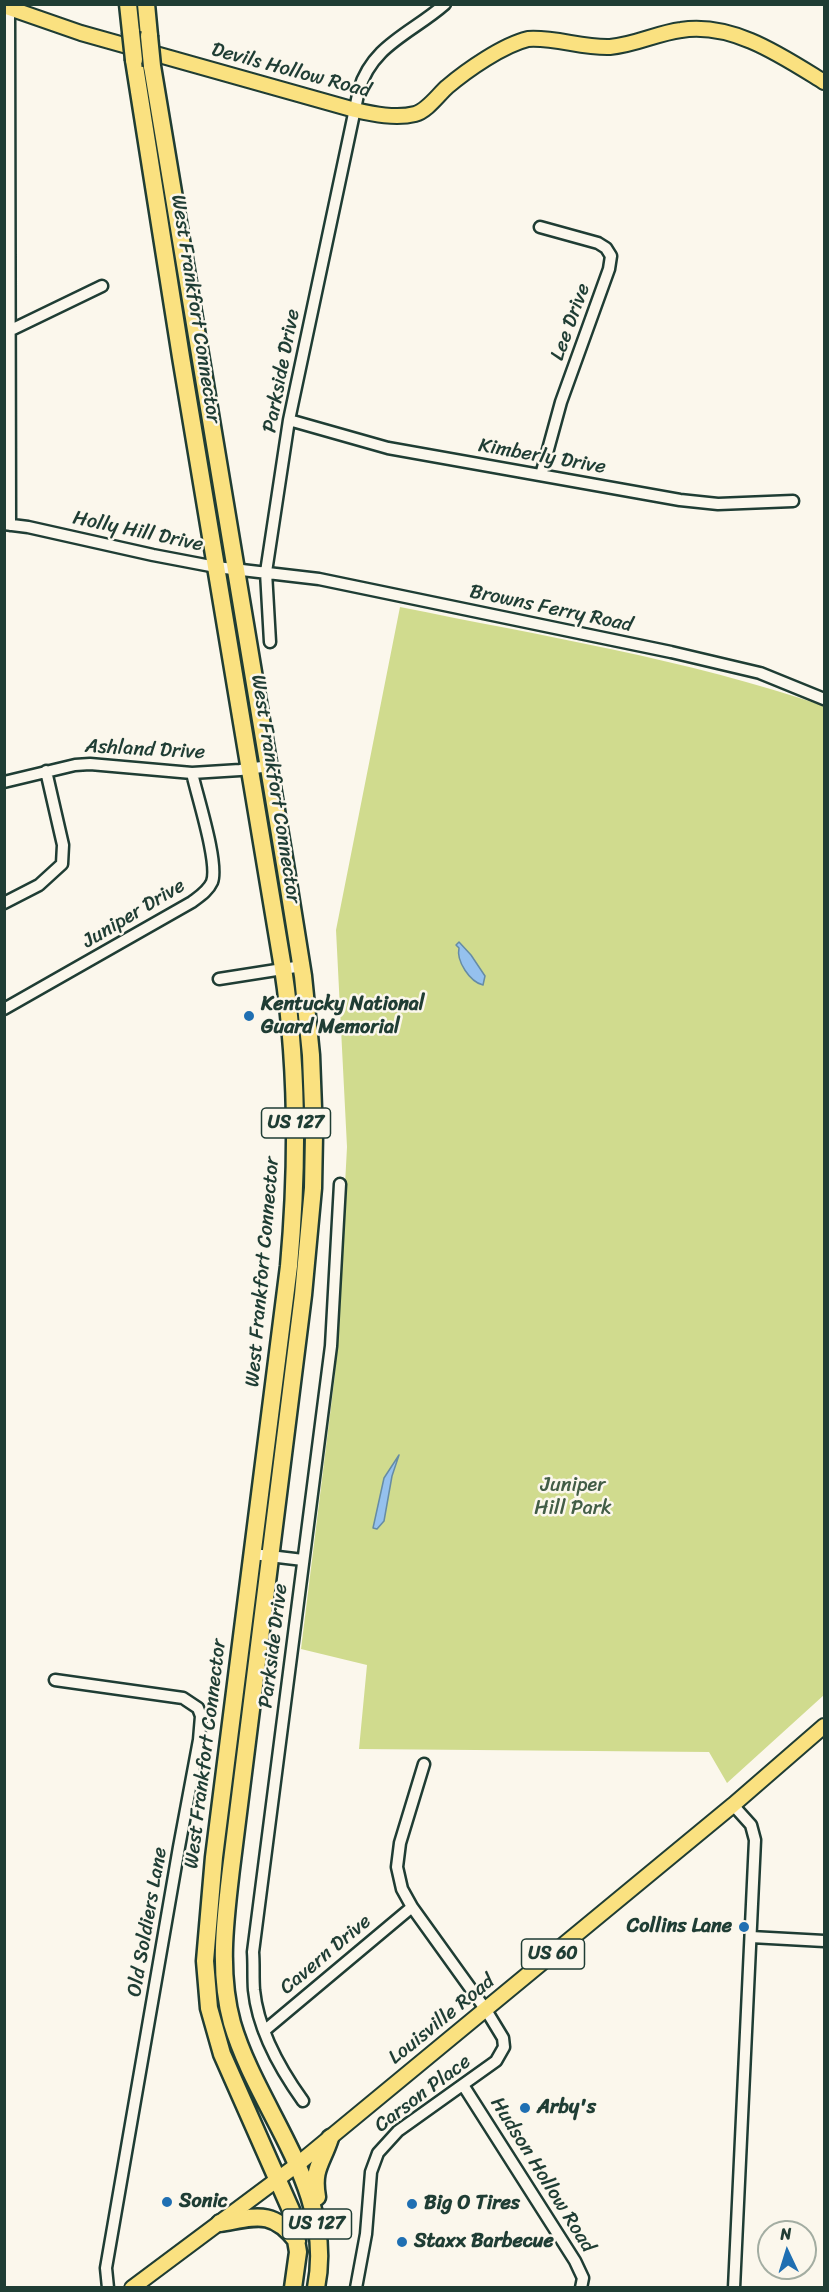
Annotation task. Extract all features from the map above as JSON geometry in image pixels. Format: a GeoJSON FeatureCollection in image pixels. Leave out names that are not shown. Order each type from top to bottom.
{"type":"FeatureCollection","features":[{"type":"Feature","properties":{"kind":"highway","name":"West Frankfort Connector"},"geometry":{"type":"LineString","coordinates":[[128,4],[147,148],[291,1028],[295,1094],[295,1192],[288,1276],[205,1942],[205,1975],[212,2020],[222,2054],[279,2179]]}},
{"type":"Feature","properties":{"kind":"highway","name":"West Frankfort Connector"},"geometry":{"type":"LineString","coordinates":[[146,4],[152,66],[302,966],[312,1055],[313,1188],[305,1277],[226,1914],[224,1979],[238,2040],[297,2164]]}},
{"type":"Feature","properties":{"kind":"highway"},"geometry":{"type":"LineString","coordinates":[[314,2209],[317,2199],[314,2182],[316,2170],[322,2161],[330,2138]]}},
{"type":"Feature","properties":{"kind":"highway","name":"US 127"},"geometry":{"type":"LineString","coordinates":[[297,2164],[314,2209],[319,2251],[316,2288]]}},
{"type":"Feature","properties":{"kind":"highway","name":"US 127"},"geometry":{"type":"LineString","coordinates":[[279,2179],[291,2210],[297,2241],[293,2288]]}},
{"type":"Feature","properties":{"kind":"highway"},"geometry":{"type":"LineString","coordinates":[[220,2223],[260,2217],[273,2219],[282,2224],[297,2241]]}},
{"type":"Feature","properties":{"kind":"main road","name":"Devils Hollow Road"},"geometry":{"type":"LineString","coordinates":[[7,6],[81,33],[355,111],[379,115],[418,113],[453,82],[522,40],[544,39],[611,46],[689,29],[712,30],[750,41],[825,82]]}},
{"type":"Feature","properties":{"kind":"main road","name":"Louisville Road"},"geometry":{"type":"LineString","coordinates":[[132,2288],[279,2179],[330,2138],[733,1805],[825,1726]]}},
{"type":"Feature","properties":{"kind":"street","name":"Parkside Drive"},"geometry":{"type":"LineString","coordinates":[[270,642],[266,572],[289,420],[363,76],[374,59],[445,4]]}},
{"type":"Feature","properties":{"kind":"street"},"geometry":{"type":"LineString","coordinates":[[7,6],[11,330],[7,524]]}},
{"type":"Feature","properties":{"kind":"street","name":"Lee Drive"},"geometry":{"type":"LineString","coordinates":[[540,227],[598,243],[606,248],[611,256],[609,269],[561,402],[541,475]]}},
{"type":"Feature","properties":{"kind":"street"},"geometry":{"type":"LineString","coordinates":[[11,330],[102,286]]}},
{"type":"Feature","properties":{"kind":"street","name":"Kimberly Drive"},"geometry":{"type":"LineString","coordinates":[[289,420],[388,448],[699,503],[792,501]]}},
{"type":"Feature","properties":{"kind":"street","name":"Holly Hill Drive"},"geometry":{"type":"LineString","coordinates":[[7,524],[216,567],[266,572]]}},
{"type":"Feature","properties":{"kind":"street","name":"Browns Ferry Road"},"geometry":{"type":"LineString","coordinates":[[266,572],[319,579],[410,597],[709,660],[760,673],[825,699]]}},
{"type":"Feature","properties":{"kind":"street","name":"Ashland Drive"},"geometry":{"type":"LineString","coordinates":[[4,782],[46,771],[90,764],[192,773],[269,766]]}},
{"type":"Feature","properties":{"kind":"street"},"geometry":{"type":"LineString","coordinates":[[4,903],[39,885],[62,864],[63,845],[46,771]]}},
{"type":"Feature","properties":{"kind":"street","name":"Juniper Drive"},"geometry":{"type":"LineString","coordinates":[[4,1010],[192,902],[209,888],[213,880],[213,869],[192,773]]}},
{"type":"Feature","properties":{"kind":"street"},"geometry":{"type":"LineString","coordinates":[[219,979],[302,966]]}},
{"type":"Feature","properties":{"kind":"street","name":"Parkside Drive"},"geometry":{"type":"LineString","coordinates":[[303,2101],[278,2062],[264,2031],[254,1992],[253,1952],[331,1346],[340,1184]]}},
{"type":"Feature","properties":{"kind":"street"},"geometry":{"type":"LineString","coordinates":[[253,1554],[303,1560]]}},
{"type":"Feature","properties":{"kind":"street","name":"Old Soldiers Lane"},"geometry":{"type":"LineString","coordinates":[[55,1680],[183,1698],[198,1708],[201,1716],[199,1740],[106,2268],[108,2288]]}},
{"type":"Feature","properties":{"kind":"street"},"geometry":{"type":"LineString","coordinates":[[424,1764],[406,1818],[398,1855],[399,1878],[412,1907],[486,2010]]}},
{"type":"Feature","properties":{"kind":"street"},"geometry":{"type":"LineString","coordinates":[[733,1805],[751,1825],[754,1832],[734,2288]]}},
{"type":"Feature","properties":{"kind":"street","name":"Cavern Drive"},"geometry":{"type":"LineString","coordinates":[[264,2031],[412,1907]]}},
{"type":"Feature","properties":{"kind":"street"},"geometry":{"type":"LineString","coordinates":[[751,1937],[825,1941]]}},
{"type":"Feature","properties":{"kind":"street","name":"Carson Place"},"geometry":{"type":"LineString","coordinates":[[356,2288],[366,2241],[371,2172],[378,2153],[398,2131],[496,2061],[504,2047],[503,2038],[486,2010]]}},
{"type":"Feature","properties":{"kind":"street","name":"Hudson Hollow Road"},"geometry":{"type":"LineString","coordinates":[[463,2085],[575,2261],[583,2278],[581,2288]]}},
{"type":"Feature","properties":{"kind":"green space","name":"Juniper Hill Park"},"geometry":{"type":"Polygon","coordinates":[[[400,607],[667,662],[772,689],[824,706],[824,1695],[727,1783],[709,1752],[359,1749],[367,1665],[301,1649],[335,1374],[347,1147],[336,930],[400,607]]]}},
{"type":"Feature","properties":{"kind":"water"},"geometry":{"type":"Polygon","coordinates":[[[459,942],[485,976],[483,985],[473,980],[462,965],[459,948],[456,945],[459,942]]]}},
{"type":"Feature","properties":{"kind":"water"},"geometry":{"type":"Polygon","coordinates":[[[399,1455],[392,1476],[384,1521],[377,1529],[373,1528],[384,1478],[399,1455]]]}},
{"type":"Feature","properties":{"kind":"place","name":"Kentucky National Guard Memorial"},"geometry":{"type":"Point","coordinates":[249,1016]}},
{"type":"Feature","properties":{"kind":"place","name":"Collins Lane"},"geometry":{"type":"Point","coordinates":[744,1927]}},
{"type":"Feature","properties":{"kind":"place","name":"Arby's"},"geometry":{"type":"Point","coordinates":[525,2108]}},
{"type":"Feature","properties":{"kind":"place","name":"Sonic"},"geometry":{"type":"Point","coordinates":[167,2202]}},
{"type":"Feature","properties":{"kind":"place","name":"Big O Tires"},"geometry":{"type":"Point","coordinates":[412,2204]}},
{"type":"Feature","properties":{"kind":"place","name":"Staxx Barbecue"},"geometry":{"type":"Point","coordinates":[402,2242]}}]}
